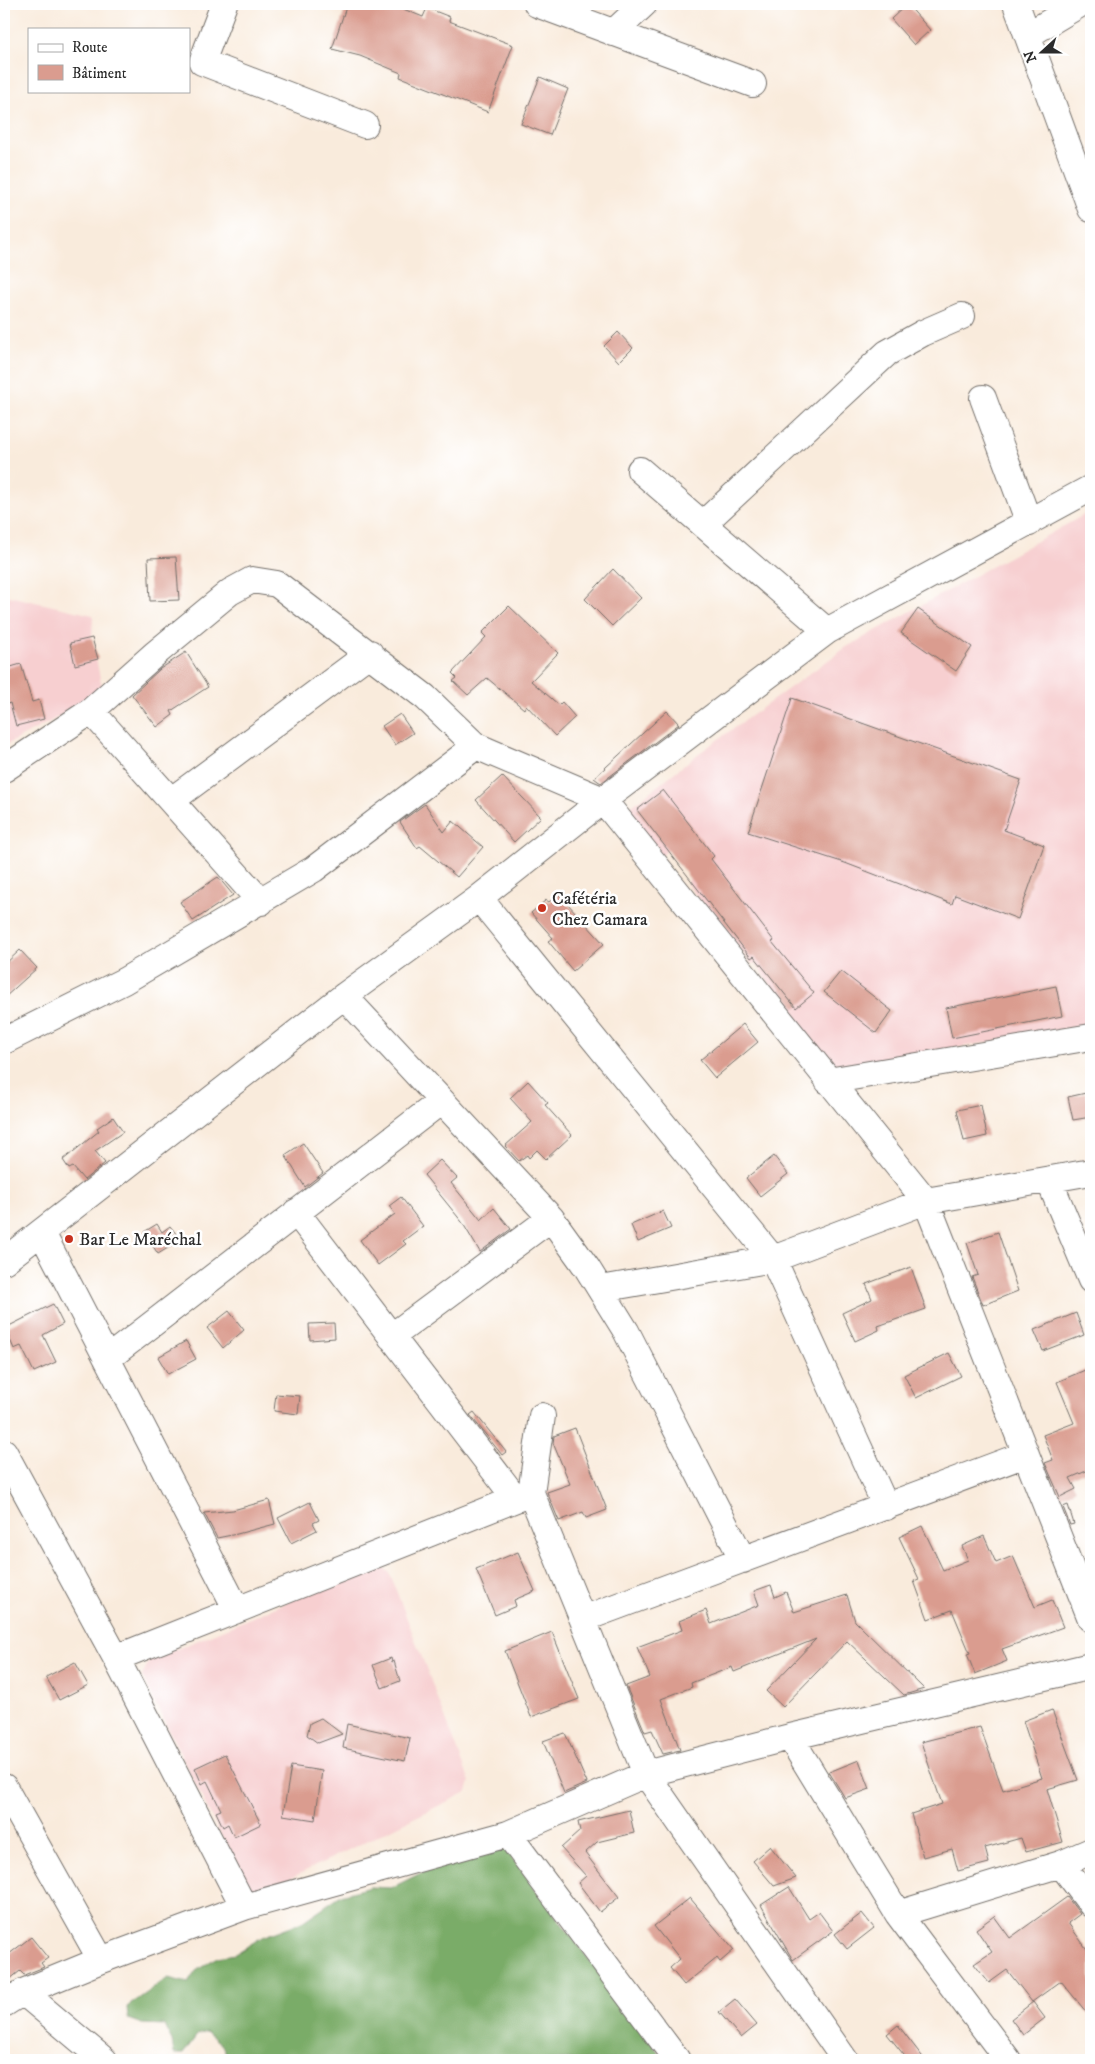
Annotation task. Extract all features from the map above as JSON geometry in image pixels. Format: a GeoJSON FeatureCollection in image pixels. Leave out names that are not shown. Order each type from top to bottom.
{"type":"FeatureCollection","features":[{"type":"Feature","properties":{"kind":"street"},"geometry":{"type":"LineString","coordinates":[[224,4],[202,62],[365,124]]}},
{"type":"Feature","properties":{"kind":"street"},"geometry":{"type":"LineString","coordinates":[[536,4],[753,84]]}},
{"type":"Feature","properties":{"kind":"street"},"geometry":{"type":"LineString","coordinates":[[613,33],[644,4]]}},
{"type":"Feature","properties":{"kind":"street"},"geometry":{"type":"LineString","coordinates":[[1016,4],[1091,209]]}},
{"type":"Feature","properties":{"kind":"street"},"geometry":{"type":"LineString","coordinates":[[1028,35],[1080,4]]}},
{"type":"Feature","properties":{"kind":"street"},"geometry":{"type":"LineString","coordinates":[[703,524],[887,353],[923,333],[962,316]]}},
{"type":"Feature","properties":{"kind":"street"},"geometry":{"type":"LineString","coordinates":[[983,398],[1028,523]]}},
{"type":"Feature","properties":{"kind":"street"},"geometry":{"type":"LineString","coordinates":[[640,470],[827,631]]}},
{"type":"Feature","properties":{"kind":"street"},"geometry":{"type":"LineString","coordinates":[[4,1261],[344,996],[478,898],[603,800],[827,631],[1091,488]]}},
{"type":"Feature","properties":{"kind":"street"},"geometry":{"type":"LineString","coordinates":[[4,769],[91,711],[156,653],[230,592],[252,580],[277,584],[370,653],[425,697],[476,746],[603,800],[926,1201],[1091,1619]]}},
{"type":"Feature","properties":{"kind":"street"},"geometry":{"type":"LineString","coordinates":[[172,800],[370,653]]}},
{"type":"Feature","properties":{"kind":"street"},"geometry":{"type":"LineString","coordinates":[[91,711],[172,800],[260,902]]}},
{"type":"Feature","properties":{"kind":"street"},"geometry":{"type":"LineString","coordinates":[[4,1041],[124,981],[314,870],[476,746]]}},
{"type":"Feature","properties":{"kind":"street"},"geometry":{"type":"LineString","coordinates":[[478,898],[773,1259],[886,1507]]}},
{"type":"Feature","properties":{"kind":"street"},"geometry":{"type":"LineString","coordinates":[[344,996],[440,1102],[551,1218],[601,1288],[626,1331],[743,1560]]}},
{"type":"Feature","properties":{"kind":"street"},"geometry":{"type":"LineString","coordinates":[[828,1081],[1091,1036]]}},
{"type":"Feature","properties":{"kind":"street"},"geometry":{"type":"LineString","coordinates":[[108,1358],[440,1102]]}},
{"type":"Feature","properties":{"kind":"street"},"geometry":{"type":"LineString","coordinates":[[601,1288],[773,1259],[926,1201],[1091,1172]]}},
{"type":"Feature","properties":{"kind":"street"},"geometry":{"type":"LineString","coordinates":[[1049,1180],[1091,1280]]}},
{"type":"Feature","properties":{"kind":"street"},"geometry":{"type":"LineString","coordinates":[[296,1212],[392,1337],[524,1496],[583,1619],[646,1774],[846,2060]]}},
{"type":"Feature","properties":{"kind":"street"},"geometry":{"type":"LineString","coordinates":[[392,1337],[551,1218]]}},
{"type":"Feature","properties":{"kind":"street"},"geometry":{"type":"LineString","coordinates":[[42,1233],[237,1610]]}},
{"type":"Feature","properties":{"kind":"street"},"geometry":{"type":"LineString","coordinates":[[524,1496],[542,1416]]}},
{"type":"Feature","properties":{"kind":"street"},"geometry":{"type":"LineString","coordinates":[[4,1452],[116,1658],[244,1907]]}},
{"type":"Feature","properties":{"kind":"street"},"geometry":{"type":"LineString","coordinates":[[583,1619],[1026,1454]]}},
{"type":"Feature","properties":{"kind":"street"},"geometry":{"type":"LineString","coordinates":[[116,1658],[524,1496]]}},
{"type":"Feature","properties":{"kind":"street"},"geometry":{"type":"LineString","coordinates":[[14,1998],[101,1960],[244,1907],[508,1834],[646,1774],[790,1737],[1091,1666]]}},
{"type":"Feature","properties":{"kind":"street"},"geometry":{"type":"LineString","coordinates":[[790,1737],[898,1914],[1008,2060]]}},
{"type":"Feature","properties":{"kind":"street"},"geometry":{"type":"LineString","coordinates":[[4,1787],[101,1960]]}},
{"type":"Feature","properties":{"kind":"street"},"geometry":{"type":"LineString","coordinates":[[508,1834],[677,2060]]}},
{"type":"Feature","properties":{"kind":"street"},"geometry":{"type":"LineString","coordinates":[[898,1914],[1061,1864],[1091,1851]]}},
{"type":"Feature","properties":{"kind":"street"},"geometry":{"type":"LineString","coordinates":[[1061,1864],[1091,1904]]}},
{"type":"Feature","properties":{"kind":"street"},"geometry":{"type":"LineString","coordinates":[[14,1998],[104,2060]]}},
{"type":"Feature","properties":{"kind":"shaded area"},"geometry":{"type":"Polygon","coordinates":[[[1091,511],[1091,1025],[838,1068],[797,1040],[796,1024],[756,963],[752,964],[687,884],[690,878],[668,850],[659,858],[623,813],[698,754],[845,648],[1091,511]]]}},
{"type":"Feature","properties":{"kind":"shaded area"},"geometry":{"type":"Polygon","coordinates":[[[4,595],[93,615],[92,638],[103,693],[4,746],[4,595]]]}},
{"type":"Feature","properties":{"kind":"shaded area"},"geometry":{"type":"Polygon","coordinates":[[[377,1564],[389,1572],[470,1782],[467,1792],[258,1894],[246,1887],[142,1676],[149,1661],[377,1564]]]}},
{"type":"Feature","properties":{"kind":"green space"},"geometry":{"type":"Polygon","coordinates":[[[503,1846],[665,2060],[229,2060],[222,2045],[207,2032],[197,2035],[183,2054],[174,2054],[172,2041],[165,2025],[142,2024],[128,2019],[127,2007],[168,1978],[188,1983],[196,1971],[217,1957],[235,1954],[262,1937],[302,1922],[341,1895],[370,1887],[391,1888],[429,1869],[503,1846]]]}},
{"type":"Feature","properties":{"kind":"building"},"geometry":{"type":"Polygon","coordinates":[[[347,4],[391,4],[423,17],[427,8],[450,17],[449,21],[513,45],[488,112],[400,77],[401,73],[360,56],[332,49],[347,4]]]}},
{"type":"Feature","properties":{"kind":"building"},"geometry":{"type":"Polygon","coordinates":[[[907,4],[930,30],[914,45],[891,19],[907,4]]]}},
{"type":"Feature","properties":{"kind":"building"},"geometry":{"type":"Polygon","coordinates":[[[540,77],[568,89],[550,135],[521,124],[540,77]]]}},
{"type":"Feature","properties":{"kind":"building"},"geometry":{"type":"Polygon","coordinates":[[[618,332],[633,348],[619,362],[604,346],[618,332]]]}},
{"type":"Feature","properties":{"kind":"building"},"geometry":{"type":"Polygon","coordinates":[[[176,557],[179,600],[150,601],[148,558],[176,557]]]}},
{"type":"Feature","properties":{"kind":"building"},"geometry":{"type":"Polygon","coordinates":[[[613,569],[641,598],[612,626],[585,599],[613,569]]]}},
{"type":"Feature","properties":{"kind":"building"},"geometry":{"type":"Polygon","coordinates":[[[509,606],[558,653],[531,681],[559,705],[562,702],[575,717],[555,736],[526,705],[524,709],[487,678],[468,695],[453,681],[457,678],[452,673],[486,637],[482,633],[509,606]]]}},
{"type":"Feature","properties":{"kind":"building"},"geometry":{"type":"Polygon","coordinates":[[[918,609],[972,647],[956,671],[901,633],[918,609]]]}},
{"type":"Feature","properties":{"kind":"building"},"geometry":{"type":"Polygon","coordinates":[[[92,638],[98,659],[75,665],[70,643],[92,638]]]}},
{"type":"Feature","properties":{"kind":"building"},"geometry":{"type":"Polygon","coordinates":[[[186,652],[208,687],[171,711],[173,715],[157,727],[132,695],[160,669],[186,652]]]}},
{"type":"Feature","properties":{"kind":"building"},"geometry":{"type":"Polygon","coordinates":[[[21,664],[32,702],[39,700],[44,719],[16,726],[10,703],[4,705],[4,669],[21,664]]]}},
{"type":"Feature","properties":{"kind":"building"},"geometry":{"type":"Polygon","coordinates":[[[792,698],[1021,780],[1004,830],[1044,845],[1018,919],[955,895],[952,904],[845,863],[748,832],[792,698]]]}},
{"type":"Feature","properties":{"kind":"building"},"geometry":{"type":"Polygon","coordinates":[[[667,711],[679,724],[601,783],[594,778],[667,711]]]}},
{"type":"Feature","properties":{"kind":"building"},"geometry":{"type":"Polygon","coordinates":[[[400,714],[413,733],[395,745],[382,726],[400,714]]]}},
{"type":"Feature","properties":{"kind":"building"},"geometry":{"type":"Polygon","coordinates":[[[502,776],[541,817],[514,842],[476,800],[502,776]]]}},
{"type":"Feature","properties":{"kind":"building"},"geometry":{"type":"Polygon","coordinates":[[[663,790],[714,856],[711,859],[774,941],[772,942],[814,993],[796,1008],[754,956],[751,958],[637,810],[663,790]]]}},
{"type":"Feature","properties":{"kind":"building"},"geometry":{"type":"Polygon","coordinates":[[[425,804],[444,832],[453,821],[483,847],[457,877],[420,846],[417,848],[400,822],[425,804]]]}},
{"type":"Feature","properties":{"kind":"building"},"geometry":{"type":"Polygon","coordinates":[[[218,877],[233,895],[193,921],[180,902],[218,877]]]}},
{"type":"Feature","properties":{"kind":"building"},"geometry":{"type":"Polygon","coordinates":[[[558,893],[604,944],[573,971],[548,941],[553,938],[531,913],[546,900],[549,902],[558,893]]]}},
{"type":"Feature","properties":{"kind":"building"},"geometry":{"type":"Polygon","coordinates":[[[20,950],[37,968],[4,998],[4,965],[20,950]]]}},
{"type":"Feature","properties":{"kind":"building"},"geometry":{"type":"Polygon","coordinates":[[[841,971],[892,1011],[876,1033],[824,992],[841,971]]]}},
{"type":"Feature","properties":{"kind":"building"},"geometry":{"type":"Polygon","coordinates":[[[1056,986],[1062,1016],[952,1038],[946,1008],[1056,986]]]}},
{"type":"Feature","properties":{"kind":"building"},"geometry":{"type":"Polygon","coordinates":[[[743,1024],[758,1042],[715,1078],[700,1060],[743,1024]]]}},
{"type":"Feature","properties":{"kind":"building"},"geometry":{"type":"Polygon","coordinates":[[[528,1081],[548,1103],[545,1105],[572,1135],[546,1159],[537,1150],[529,1158],[527,1155],[519,1161],[505,1146],[532,1122],[510,1098],[528,1081]]]}},
{"type":"Feature","properties":{"kind":"building"},"geometry":{"type":"Polygon","coordinates":[[[1086,1093],[1091,1117],[1073,1120],[1068,1097],[1086,1093]]]}},
{"type":"Feature","properties":{"kind":"building"},"geometry":{"type":"Polygon","coordinates":[[[981,1105],[987,1136],[964,1141],[957,1110],[981,1105]]]}},
{"type":"Feature","properties":{"kind":"building"},"geometry":{"type":"Polygon","coordinates":[[[113,1117],[123,1132],[95,1151],[105,1163],[84,1180],[73,1167],[69,1169],[63,1160],[99,1131],[97,1128],[113,1117]]]}},
{"type":"Feature","properties":{"kind":"building"},"geometry":{"type":"Polygon","coordinates":[[[303,1143],[323,1173],[305,1187],[285,1155],[303,1143]]]}},
{"type":"Feature","properties":{"kind":"building"},"geometry":{"type":"Polygon","coordinates":[[[774,1156],[788,1174],[760,1196],[746,1178],[774,1156]]]}},
{"type":"Feature","properties":{"kind":"building"},"geometry":{"type":"Polygon","coordinates":[[[440,1160],[457,1178],[451,1183],[481,1220],[494,1208],[511,1229],[480,1252],[462,1222],[424,1175],[440,1160]]]}},
{"type":"Feature","properties":{"kind":"building"},"geometry":{"type":"Polygon","coordinates":[[[401,1197],[423,1226],[403,1241],[406,1244],[378,1265],[360,1240],[395,1214],[389,1206],[401,1197]]]}},
{"type":"Feature","properties":{"kind":"building"},"geometry":{"type":"Polygon","coordinates":[[[663,1211],[671,1228],[638,1242],[631,1225],[663,1211]]]}},
{"type":"Feature","properties":{"kind":"building"},"geometry":{"type":"Polygon","coordinates":[[[157,1224],[162,1232],[170,1226],[181,1240],[158,1254],[144,1232],[157,1224]]]}},
{"type":"Feature","properties":{"kind":"building"},"geometry":{"type":"Polygon","coordinates":[[[998,1232],[1018,1291],[983,1305],[972,1277],[978,1275],[967,1243],[998,1232]]]}},
{"type":"Feature","properties":{"kind":"building"},"geometry":{"type":"Polygon","coordinates":[[[911,1267],[926,1309],[878,1326],[879,1330],[855,1341],[842,1313],[872,1299],[866,1284],[911,1267]]]}},
{"type":"Feature","properties":{"kind":"building"},"geometry":{"type":"Polygon","coordinates":[[[53,1304],[63,1324],[43,1335],[56,1362],[34,1372],[21,1346],[14,1349],[5,1328],[53,1304]]]}},
{"type":"Feature","properties":{"kind":"building"},"geometry":{"type":"Polygon","coordinates":[[[229,1311],[244,1330],[223,1348],[207,1328],[229,1311]]]}},
{"type":"Feature","properties":{"kind":"building"},"geometry":{"type":"Polygon","coordinates":[[[1076,1313],[1084,1335],[1043,1351],[1034,1330],[1076,1313]]]}},
{"type":"Feature","properties":{"kind":"building"},"geometry":{"type":"Polygon","coordinates":[[[334,1323],[335,1338],[310,1340],[309,1324],[334,1323]]]}},
{"type":"Feature","properties":{"kind":"building"},"geometry":{"type":"Polygon","coordinates":[[[186,1341],[196,1359],[168,1374],[158,1357],[186,1341]]]}},
{"type":"Feature","properties":{"kind":"building"},"geometry":{"type":"Polygon","coordinates":[[[949,1353],[961,1376],[916,1398],[904,1375],[949,1353]]]}},
{"type":"Feature","properties":{"kind":"building"},"geometry":{"type":"Polygon","coordinates":[[[1085,1370],[1091,1385],[1091,1469],[1070,1478],[1076,1489],[1060,1497],[1045,1463],[1053,1460],[1043,1435],[1074,1423],[1057,1382],[1085,1370]]]}},
{"type":"Feature","properties":{"kind":"building"},"geometry":{"type":"Polygon","coordinates":[[[276,1394],[300,1396],[298,1414],[274,1411],[276,1394]]]}},
{"type":"Feature","properties":{"kind":"building"},"geometry":{"type":"Polygon","coordinates":[[[474,1412],[506,1452],[502,1455],[470,1415],[474,1412]]]}},
{"type":"Feature","properties":{"kind":"building"},"geometry":{"type":"Polygon","coordinates":[[[575,1428],[607,1510],[586,1518],[583,1512],[559,1521],[547,1492],[570,1484],[553,1443],[554,1436],[575,1428]]]}},
{"type":"Feature","properties":{"kind":"building"},"geometry":{"type":"Polygon","coordinates":[[[269,1500],[275,1524],[217,1538],[204,1513],[233,1510],[269,1500]]]}},
{"type":"Feature","properties":{"kind":"building"},"geometry":{"type":"Polygon","coordinates":[[[310,1502],[319,1520],[313,1523],[317,1530],[291,1543],[278,1518],[310,1502]]]}},
{"type":"Feature","properties":{"kind":"building"},"geometry":{"type":"Polygon","coordinates":[[[1068,1505],[1074,1524],[1070,1525],[1063,1507],[1068,1505]]]}},
{"type":"Feature","properties":{"kind":"building"},"geometry":{"type":"Polygon","coordinates":[[[922,1526],[943,1570],[968,1560],[962,1546],[984,1536],[996,1563],[1013,1556],[1035,1607],[1052,1600],[1063,1627],[1002,1649],[1007,1661],[975,1674],[967,1654],[970,1653],[952,1610],[928,1619],[914,1581],[919,1579],[899,1537],[922,1526]]]}},
{"type":"Feature","properties":{"kind":"building"},"geometry":{"type":"Polygon","coordinates":[[[518,1552],[535,1591],[514,1600],[516,1606],[495,1615],[476,1569],[518,1552]]]}},
{"type":"Feature","properties":{"kind":"building"},"geometry":{"type":"Polygon","coordinates":[[[771,1585],[775,1597],[786,1592],[794,1612],[847,1595],[855,1621],[924,1689],[904,1695],[847,1641],[783,1707],[766,1691],[816,1639],[734,1672],[732,1667],[691,1683],[692,1687],[661,1699],[680,1750],[663,1754],[652,1730],[645,1732],[626,1686],[650,1677],[637,1647],[682,1630],[679,1621],[706,1610],[711,1624],[759,1605],[754,1591],[771,1585]]]}},
{"type":"Feature","properties":{"kind":"building"},"geometry":{"type":"Polygon","coordinates":[[[552,1632],[579,1699],[531,1717],[505,1651],[552,1632]]]}},
{"type":"Feature","properties":{"kind":"building"},"geometry":{"type":"Polygon","coordinates":[[[391,1658],[392,1662],[394,1661],[400,1681],[382,1688],[373,1665],[391,1658]]]}},
{"type":"Feature","properties":{"kind":"building"},"geometry":{"type":"Polygon","coordinates":[[[75,1662],[88,1685],[59,1700],[46,1677],[75,1662]]]}},
{"type":"Feature","properties":{"kind":"building"},"geometry":{"type":"Polygon","coordinates":[[[1052,1710],[1078,1780],[1047,1789],[1063,1842],[1026,1852],[1021,1838],[985,1848],[989,1863],[958,1871],[952,1849],[923,1857],[911,1814],[942,1804],[921,1742],[980,1727],[1003,1790],[1042,1778],[1023,1721],[1052,1710]]]}},
{"type":"Feature","properties":{"kind":"building"},"geometry":{"type":"Polygon","coordinates":[[[321,1718],[342,1734],[318,1743],[307,1735],[310,1723],[321,1718]]]}},
{"type":"Feature","properties":{"kind":"building"},"geometry":{"type":"Polygon","coordinates":[[[347,1724],[410,1738],[405,1761],[343,1748],[347,1724]]]}},
{"type":"Feature","properties":{"kind":"building"},"geometry":{"type":"Polygon","coordinates":[[[565,1733],[587,1783],[564,1793],[543,1741],[565,1733]]]}},
{"type":"Feature","properties":{"kind":"building"},"geometry":{"type":"Polygon","coordinates":[[[225,1754],[261,1824],[234,1837],[228,1824],[223,1827],[216,1812],[221,1810],[207,1781],[202,1784],[195,1768],[225,1754]]]}},
{"type":"Feature","properties":{"kind":"building"},"geometry":{"type":"Polygon","coordinates":[[[859,1760],[870,1789],[845,1798],[829,1772],[859,1760]]]}},
{"type":"Feature","properties":{"kind":"building"},"geometry":{"type":"Polygon","coordinates":[[[291,1766],[322,1771],[315,1820],[283,1815],[291,1766]]]}},
{"type":"Feature","properties":{"kind":"building"},"geometry":{"type":"Polygon","coordinates":[[[629,1810],[634,1833],[597,1842],[585,1853],[619,1897],[600,1912],[578,1883],[586,1876],[561,1848],[580,1831],[578,1822],[629,1810]]]}},
{"type":"Feature","properties":{"kind":"building"},"geometry":{"type":"Polygon","coordinates":[[[770,1846],[796,1878],[774,1886],[753,1861],[770,1846]]]}},
{"type":"Feature","properties":{"kind":"building"},"geometry":{"type":"Polygon","coordinates":[[[789,1887],[809,1919],[819,1912],[833,1931],[793,1960],[761,1905],[789,1887]]]}},
{"type":"Feature","properties":{"kind":"building"},"geometry":{"type":"Polygon","coordinates":[[[1067,1897],[1080,1914],[1068,1923],[1091,1955],[1091,2018],[1061,1981],[1032,2002],[1007,1970],[989,1983],[974,1964],[992,1952],[976,1929],[994,1916],[1010,1938],[1067,1897]]]}},
{"type":"Feature","properties":{"kind":"building"},"geometry":{"type":"Polygon","coordinates":[[[690,1898],[734,1950],[720,1962],[717,1958],[684,1985],[670,1968],[680,1959],[654,1926],[690,1898]]]}},
{"type":"Feature","properties":{"kind":"building"},"geometry":{"type":"Polygon","coordinates":[[[862,1913],[874,1928],[847,1949],[835,1934],[862,1913]]]}},
{"type":"Feature","properties":{"kind":"building"},"geometry":{"type":"Polygon","coordinates":[[[31,1937],[48,1958],[41,1963],[44,1967],[24,1975],[20,1971],[4,1984],[4,1958],[31,1937]]]}},
{"type":"Feature","properties":{"kind":"building"},"geometry":{"type":"Polygon","coordinates":[[[735,1999],[757,2025],[741,2038],[719,2012],[735,1999]]]}},
{"type":"Feature","properties":{"kind":"building"},"geometry":{"type":"Polygon","coordinates":[[[1033,2002],[1045,2018],[1023,2035],[1011,2019],[1033,2002]]]}},
{"type":"Feature","properties":{"kind":"building"},"geometry":{"type":"Polygon","coordinates":[[[898,2025],[925,2060],[908,2060],[887,2034],[898,2025]]]}},
{"type":"Feature","properties":{"kind":"place","name":"Cafétéria Chez Camara"},"geometry":{"type":"Point","coordinates":[542,908]}},
{"type":"Feature","properties":{"kind":"place","name":"Bar Le Maréchal"},"geometry":{"type":"Point","coordinates":[69,1239]}}]}
